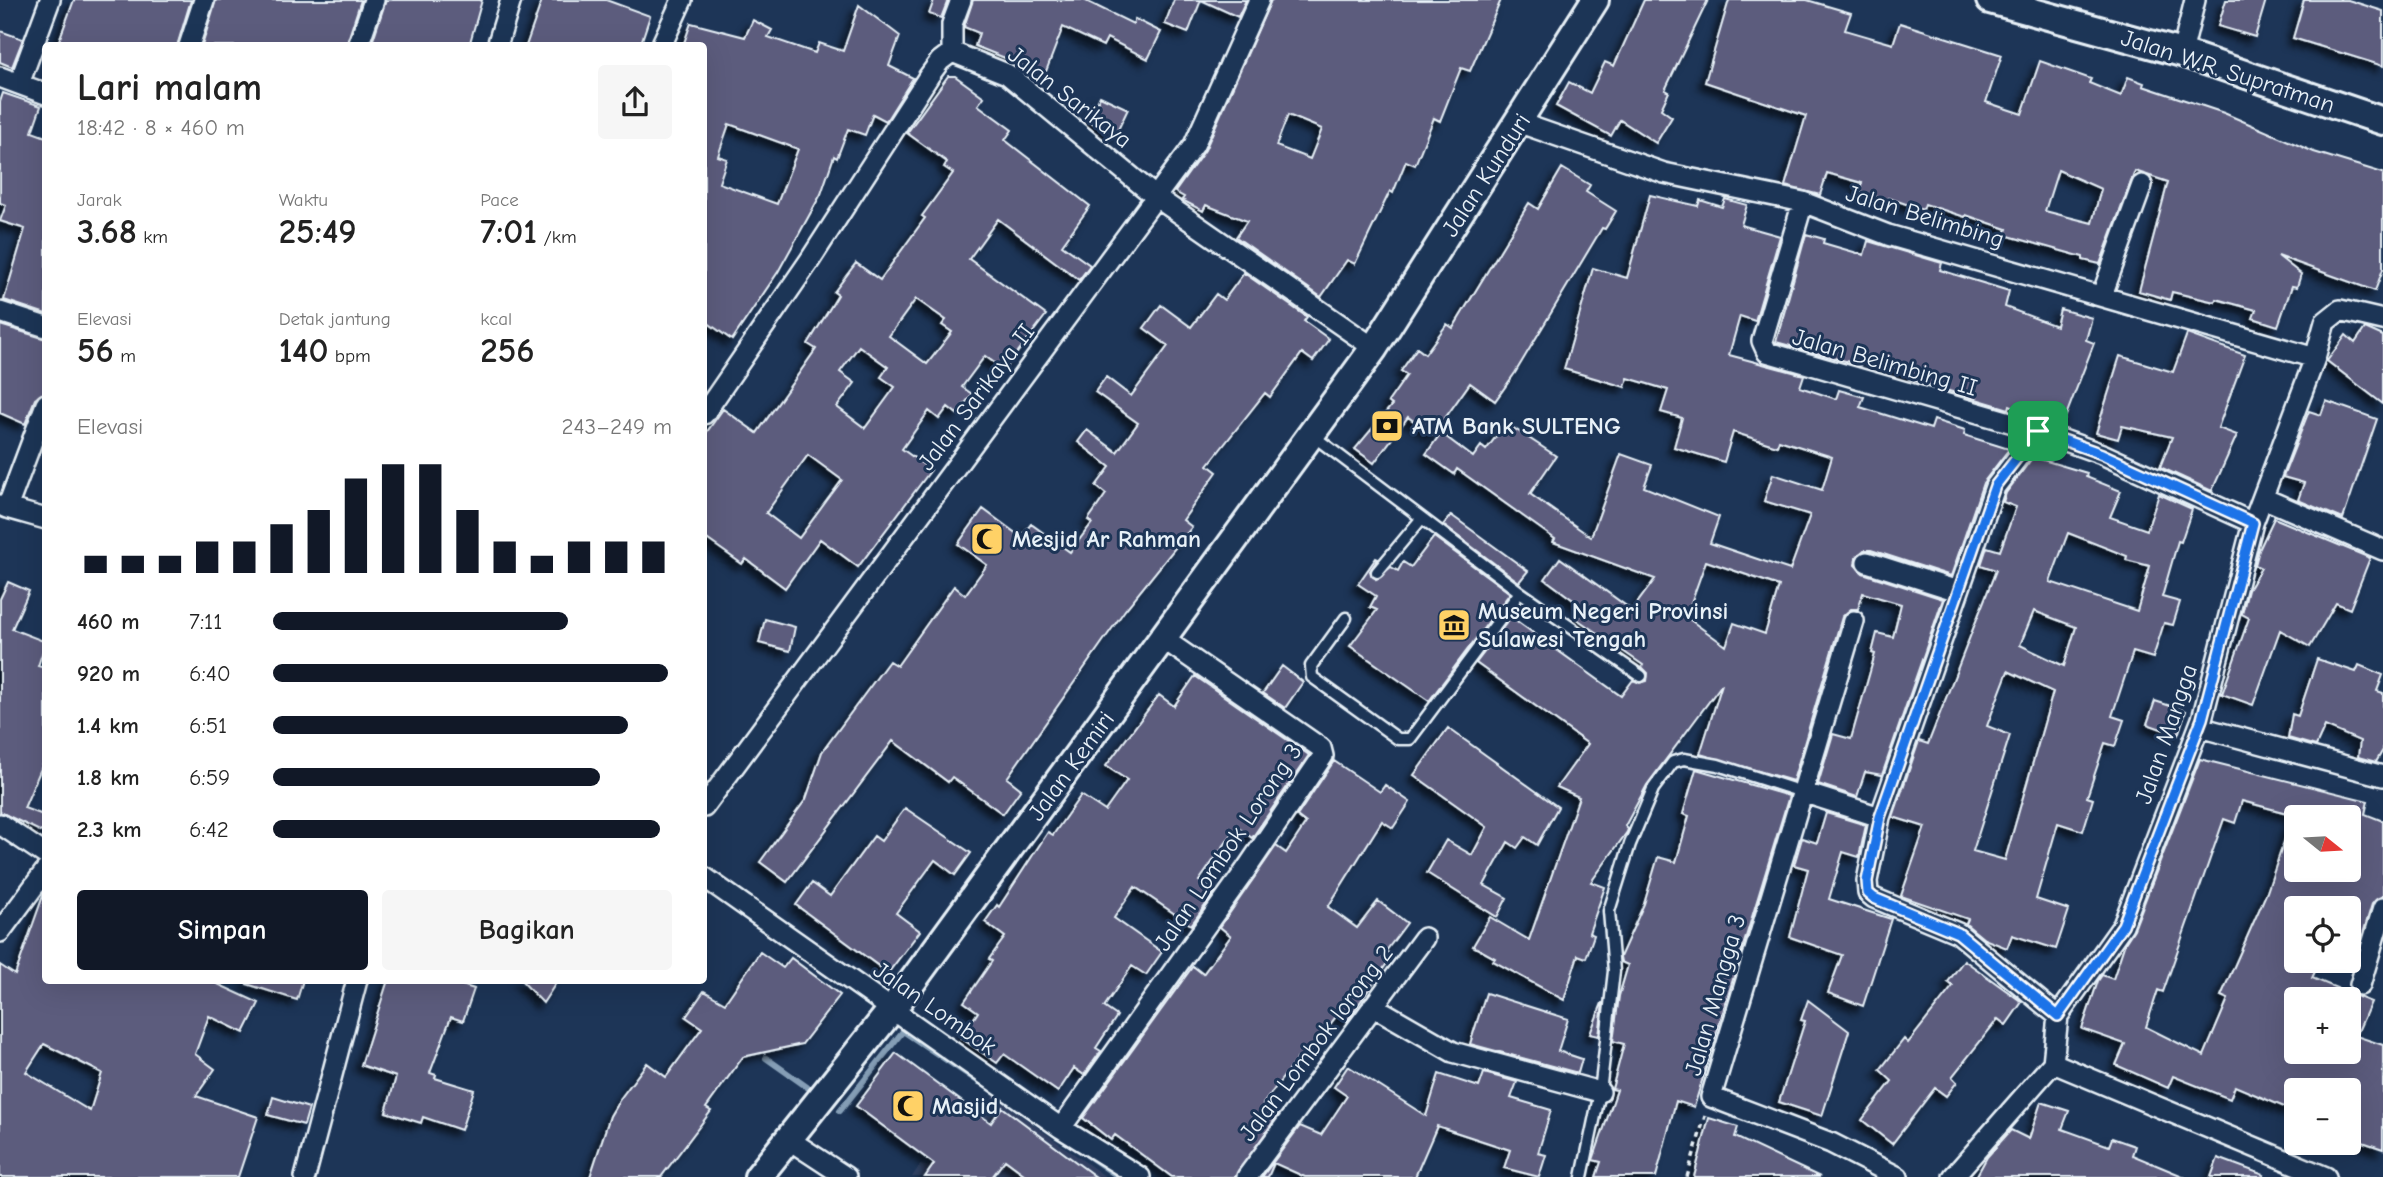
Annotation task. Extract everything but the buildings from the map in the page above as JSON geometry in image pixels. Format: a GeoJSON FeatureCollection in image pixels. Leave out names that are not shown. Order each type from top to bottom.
{"type":"FeatureCollection","features":[{"type":"Feature","properties":{"kind":"street"},"geometry":{"type":"LineString","coordinates":[[19,84],[50,0]]}},
{"type":"Feature","properties":{"kind":"street"},"geometry":{"type":"LineString","coordinates":[[190,42],[204,0]]}},
{"type":"Feature","properties":{"kind":"street"},"geometry":{"type":"LineString","coordinates":[[359,42],[374,0]]}},
{"type":"Feature","properties":{"kind":"street"},"geometry":{"type":"LineString","coordinates":[[498,42],[511,0]]}},
{"type":"Feature","properties":{"kind":"street"},"geometry":{"type":"LineString","coordinates":[[707,410],[810,260],[929,76],[940,61],[952,52],[952,24],[961,0]]}},
{"type":"Feature","properties":{"kind":"street","name":"Jalan Sarikaya II"},"geometry":{"type":"LineString","coordinates":[[707,803],[1194,145],[1259,0]]}},
{"type":"Feature","properties":{"kind":"street","name":"Jalan Kunduri"},"geometry":{"type":"LineString","coordinates":[[1374,348],[1520,123],[1595,0]]}},
{"type":"Feature","properties":{"kind":"street","name":"Jalan W.R. Supratman"},"geometry":{"type":"LineString","coordinates":[[1990,0],[2182,53],[2383,121]]}},
{"type":"Feature","properties":{"kind":"street"},"geometry":{"type":"LineString","coordinates":[[2182,53],[2195,0]]}},
{"type":"Feature","properties":{"kind":"street"},"geometry":{"type":"LineString","coordinates":[[662,42],[675,2]]}},
{"type":"Feature","properties":{"kind":"street","name":"Jalan Sarikaya"},"geometry":{"type":"LineString","coordinates":[[952,52],[1007,74],[1156,197],[1374,348]]}},
{"type":"Feature","properties":{"kind":"street"},"geometry":{"type":"LineString","coordinates":[[0,77],[42,93]]}},
{"type":"Feature","properties":{"kind":"street","name":"Jalan Belimbing"},"geometry":{"type":"LineString","coordinates":[[1520,123],[1664,173],[1803,202],[1888,235],[2315,358]]}},
{"type":"Feature","properties":{"kind":"street"},"geometry":{"type":"LineString","coordinates":[[2102,295],[2142,185]]}},
{"type":"Feature","properties":{"kind":"street","name":"Jalan Belimbing II"},"geometry":{"type":"LineString","coordinates":[[1803,202],[1762,341],[1767,352],[2038,431],[2102,454],[2253,523]]}},
{"type":"Feature","properties":{"kind":"street","name":"Jalan Mangga"},"geometry":{"type":"LineString","coordinates":[[2053,1063],[2058,1016],[2123,925],[2199,727],[2253,523],[2315,358],[2325,322],[2340,310],[2383,320]]}},
{"type":"Feature","properties":{"kind":"street"},"geometry":{"type":"LineString","coordinates":[[0,313],[42,326]]}},
{"type":"Feature","properties":{"kind":"street","name":"Jalan Kemiri"},"geometry":{"type":"LineString","coordinates":[[758,1177],[893,1008],[1165,639],[1211,570],[1374,348]]}},
{"type":"Feature","properties":{"kind":"street"},"geometry":{"type":"LineString","coordinates":[[42,414],[4,506],[42,518]]}},
{"type":"Feature","properties":{"kind":"street"},"geometry":{"type":"LineString","coordinates":[[2038,431],[1995,486],[1880,817],[1867,881],[1868,893],[1874,898],[1958,933],[2058,1016]]}},
{"type":"Feature","properties":{"kind":"street"},"geometry":{"type":"LineString","coordinates":[[2263,498],[2383,550]]}},
{"type":"Feature","properties":{"kind":"street"},"geometry":{"type":"LineString","coordinates":[[1867,562],[1958,591]]}},
{"type":"Feature","properties":{"kind":"street","name":"Jalan Mangga 3"},"geometry":{"type":"LineString","coordinates":[[1854,621],[1711,1097],[1832,1143],[1898,1177]]}},
{"type":"Feature","properties":{"kind":"street","name":"Jalan Lombok Lorong 3"},"geometry":{"type":"LineString","coordinates":[[1061,1128],[1245,871],[1323,756],[1321,748],[1165,639]]}},
{"type":"Feature","properties":{"kind":"street"},"geometry":{"type":"LineString","coordinates":[[2199,727],[2383,776]]}},
{"type":"Feature","properties":{"kind":"street"},"geometry":{"type":"LineString","coordinates":[[1802,792],[1880,817]]}},
{"type":"Feature","properties":{"kind":"street"},"geometry":{"type":"LineString","coordinates":[[0,824],[42,852]]}},
{"type":"Feature","properties":{"kind":"street"},"geometry":{"type":"LineString","coordinates":[[0,932],[42,875]]}},
{"type":"Feature","properties":{"kind":"street","name":"Jalan Lombok"},"geometry":{"type":"LineString","coordinates":[[707,879],[1061,1128],[1140,1177]]}},
{"type":"Feature","properties":{"kind":"street"},"geometry":{"type":"LineString","coordinates":[[2360,985],[2383,908]]}},
{"type":"Feature","properties":{"kind":"street","name":"Jalan Lombok lorong 2"},"geometry":{"type":"LineString","coordinates":[[1247,1177],[1424,938]]}},
{"type":"Feature","properties":{"kind":"street"},"geometry":{"type":"LineString","coordinates":[[305,1177],[356,984]]}},
{"type":"Feature","properties":{"kind":"street"},"geometry":{"type":"LineString","coordinates":[[1373,1006],[1453,1052],[1600,1092]]}},
{"type":"Feature","properties":{"kind":"street"},"geometry":{"type":"LineString","coordinates":[[1953,1177],[2053,1063],[2326,1177]]}},
{"type":"Feature","properties":{"kind":"street"},"geometry":{"type":"LineString","coordinates":[[788,1139],[846,1177]]}},
{"type":"Feature","properties":{"kind":"lane"},"geometry":{"type":"LineString","coordinates":[[1312,435],[1520,592],[1642,676]]}},
{"type":"Feature","properties":{"kind":"lane"},"geometry":{"type":"LineString","coordinates":[[1377,572],[1422,518]]}},
{"type":"Feature","properties":{"kind":"lane"},"geometry":{"type":"LineString","coordinates":[[1346,618],[1311,666],[1312,677],[1404,741],[1410,738],[1520,592]]}},
{"type":"Feature","properties":{"kind":"lane"},"geometry":{"type":"LineString","coordinates":[[1583,1177],[1600,1092],[1614,971],[1609,911],[1640,816],[1663,773],[1673,762],[1694,760],[1802,792]]}},
{"type":"Feature","properties":{"kind":"path"},"geometry":{"type":"LineString","coordinates":[[1686,1177],[1711,1097]]}},
{"type":"Feature","properties":{"kind":"shaded area"},"geometry":{"type":"Polygon","coordinates":[[[994,1096],[1106,1177],[912,1177],[920,1165],[942,1168],[994,1096]]]}},
{"type":"Feature","properties":{"kind":"waterway"},"geometry":{"type":"LineString","coordinates":[[840,1111],[903,1031],[979,1082]]}},
{"type":"Feature","properties":{"kind":"waterway"},"geometry":{"type":"LineString","coordinates":[[766,1058],[807,1087]]}},
{"type":"Feature","properties":{"kind":"waterway"},"geometry":{"type":"LineString","coordinates":[[1087,1155],[1119,1177]]}},
{"type":"Feature","properties":{"kind":"place","name":"ATM Bank SULTENG"},"geometry":{"type":"Point","coordinates":[1387,426]}},
{"type":"Feature","properties":{"kind":"place","name":"Mesjid Ar Rahman"},"geometry":{"type":"Point","coordinates":[987,539]}},
{"type":"Feature","properties":{"kind":"place","name":"Museum Negeri Provinsi Sulawesi Tengah"},"geometry":{"type":"Point","coordinates":[1454,625]}},
{"type":"Feature","properties":{"kind":"place","name":"Masjid"},"geometry":{"type":"Point","coordinates":[908,1106]}},
{"type":"Feature","properties":{"kind":"route"},"geometry":{"type":"LineString","coordinates":[[2038,431],[2102,454],[2253,523],[2202,719],[2123,925],[2058,1016],[1958,933],[1874,898],[1868,893],[1867,881],[1880,817],[1995,486],[2038,431]]}}]}
